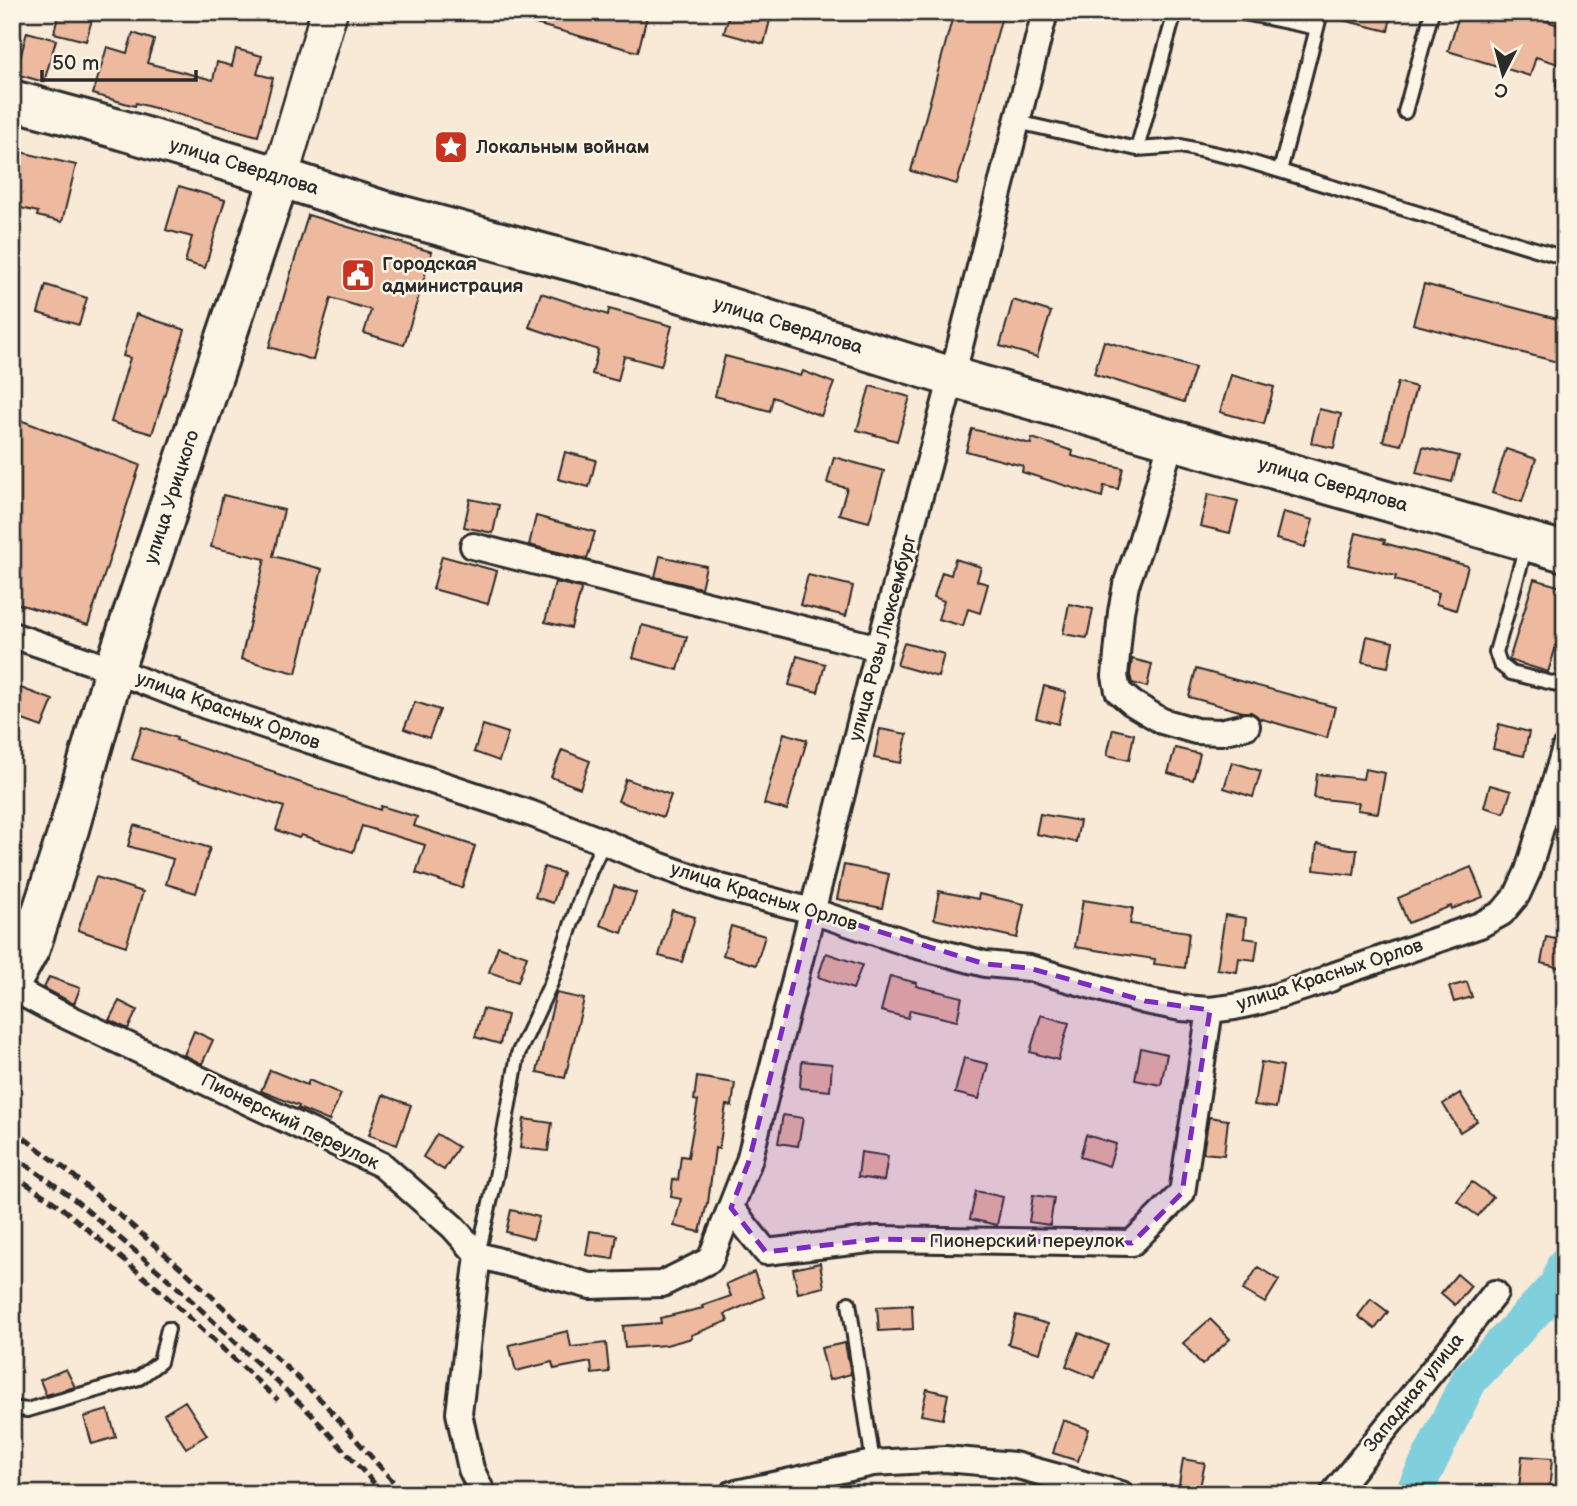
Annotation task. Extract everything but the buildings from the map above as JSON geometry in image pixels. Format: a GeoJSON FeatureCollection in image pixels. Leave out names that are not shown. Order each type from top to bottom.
{"type":"FeatureCollection","features":[{"type":"Feature","properties":{"kind":"main road","name":"улица Урицкого"},"geometry":{"type":"LineString","coordinates":[[12,981],[30,948],[39,921],[69,829],[114,670],[280,177],[329,12]]}},
{"type":"Feature","properties":{"kind":"main road","name":"улица Свердлова"},"geometry":{"type":"LineString","coordinates":[[12,100],[280,177],[381,210],[631,277],[952,377],[1565,552]]}},
{"type":"Feature","properties":{"kind":"street","name":"улица Розы Люксембург"},"geometry":{"type":"LineString","coordinates":[[478,1255],[590,1286],[662,1284],[710,1259],[749,1161],[1045,12]]}},
{"type":"Feature","properties":{"kind":"street"},"geometry":{"type":"LineString","coordinates":[[1172,440],[1126,585],[1115,676],[1118,691],[1132,704],[1162,721],[1196,731],[1220,732],[1247,726]]}},
{"type":"Feature","properties":{"kind":"street"},"geometry":{"type":"LineString","coordinates":[[473,546],[879,648]]}},
{"type":"Feature","properties":{"kind":"street","name":"улица Красных Орлов"},"geometry":{"type":"LineString","coordinates":[[12,635],[114,670],[206,706],[532,814],[720,887],[812,911],[985,964],[1029,968],[1144,1001],[1181,1008],[1210,1010],[1261,1001],[1480,925],[1502,913],[1517,895],[1528,871],[1565,748]]}},
{"type":"Feature","properties":{"kind":"street","name":"Пионерский переулок"},"geometry":{"type":"LineString","coordinates":[[12,988],[53,1010],[382,1165],[453,1227],[478,1255]]}},
{"type":"Feature","properties":{"kind":"street","name":"Пионерский переулок"},"geometry":{"type":"LineString","coordinates":[[731,1208],[766,1252],[878,1239],[1132,1243],[1182,1194],[1210,1010]]}},
{"type":"Feature","properties":{"kind":"street"},"geometry":{"type":"LineString","coordinates":[[478,1255],[458,1413],[471,1469],[483,1494]]}},
{"type":"Feature","properties":{"kind":"street","name":"Западная улица"},"geometry":{"type":"LineString","coordinates":[[1332,1494],[1495,1293]]}},
{"type":"Feature","properties":{"kind":"street"},"geometry":{"type":"LineString","coordinates":[[732,1494],[873,1463],[945,1459],[1014,1465],[1121,1494]]}},
{"type":"Feature","properties":{"kind":"lane"},"geometry":{"type":"LineString","coordinates":[[1137,149],[1175,12]]}},
{"type":"Feature","properties":{"kind":"lane"},"geometry":{"type":"LineString","coordinates":[[1239,12],[1317,28]]}},
{"type":"Feature","properties":{"kind":"lane"},"geometry":{"type":"LineString","coordinates":[[1280,171],[1321,12]]}},
{"type":"Feature","properties":{"kind":"lane"},"geometry":{"type":"LineString","coordinates":[[1405,112],[1432,12]]}},
{"type":"Feature","properties":{"kind":"lane"},"geometry":{"type":"LineString","coordinates":[[1017,122],[1137,149],[1181,146],[1244,160],[1565,258]]}},
{"type":"Feature","properties":{"kind":"lane"},"geometry":{"type":"LineString","coordinates":[[1528,541],[1496,652],[1500,664],[1511,673],[1565,686]]}},
{"type":"Feature","properties":{"kind":"lane"},"geometry":{"type":"LineString","coordinates":[[478,1255],[496,1177],[518,1054],[551,983],[590,872],[604,842]]}},
{"type":"Feature","properties":{"kind":"lane"},"geometry":{"type":"LineString","coordinates":[[849,1303],[873,1463]]}},
{"type":"Feature","properties":{"kind":"lane"},"geometry":{"type":"LineString","coordinates":[[12,1408],[27,1410],[139,1378],[160,1362],[169,1329]]}},
{"type":"Feature","properties":{"kind":"highlighted area"},"geometry":{"type":"Polygon","coordinates":[[[812,911],[985,964],[1029,968],[1145,1001],[1210,1010],[1182,1193],[1132,1243],[878,1239],[766,1252],[731,1208],[749,1161],[812,911]]]}},
{"type":"Feature","properties":{"kind":"waterway"},"geometry":{"type":"LineString","coordinates":[[1413,1494],[1469,1380],[1558,1285],[1565,1265]]}},
{"type":"Feature","properties":{"kind":"railway"},"geometry":{"type":"LineString","coordinates":[[12,1129],[68,1171],[186,1272],[322,1401],[404,1494]]}},
{"type":"Feature","properties":{"kind":"railway"},"geometry":{"type":"LineString","coordinates":[[12,1155],[69,1195],[174,1284],[310,1413],[384,1494]]}},
{"type":"Feature","properties":{"kind":"railway"},"geometry":{"type":"LineString","coordinates":[[12,1174],[61,1207],[164,1294],[278,1400]]}},
{"type":"Feature","properties":{"kind":"place","name":"Локальным войнам"},"geometry":{"type":"Point","coordinates":[451,147]}},
{"type":"Feature","properties":{"kind":"place","name":"Городская администрация"},"geometry":{"type":"Point","coordinates":[358,275]}}]}
